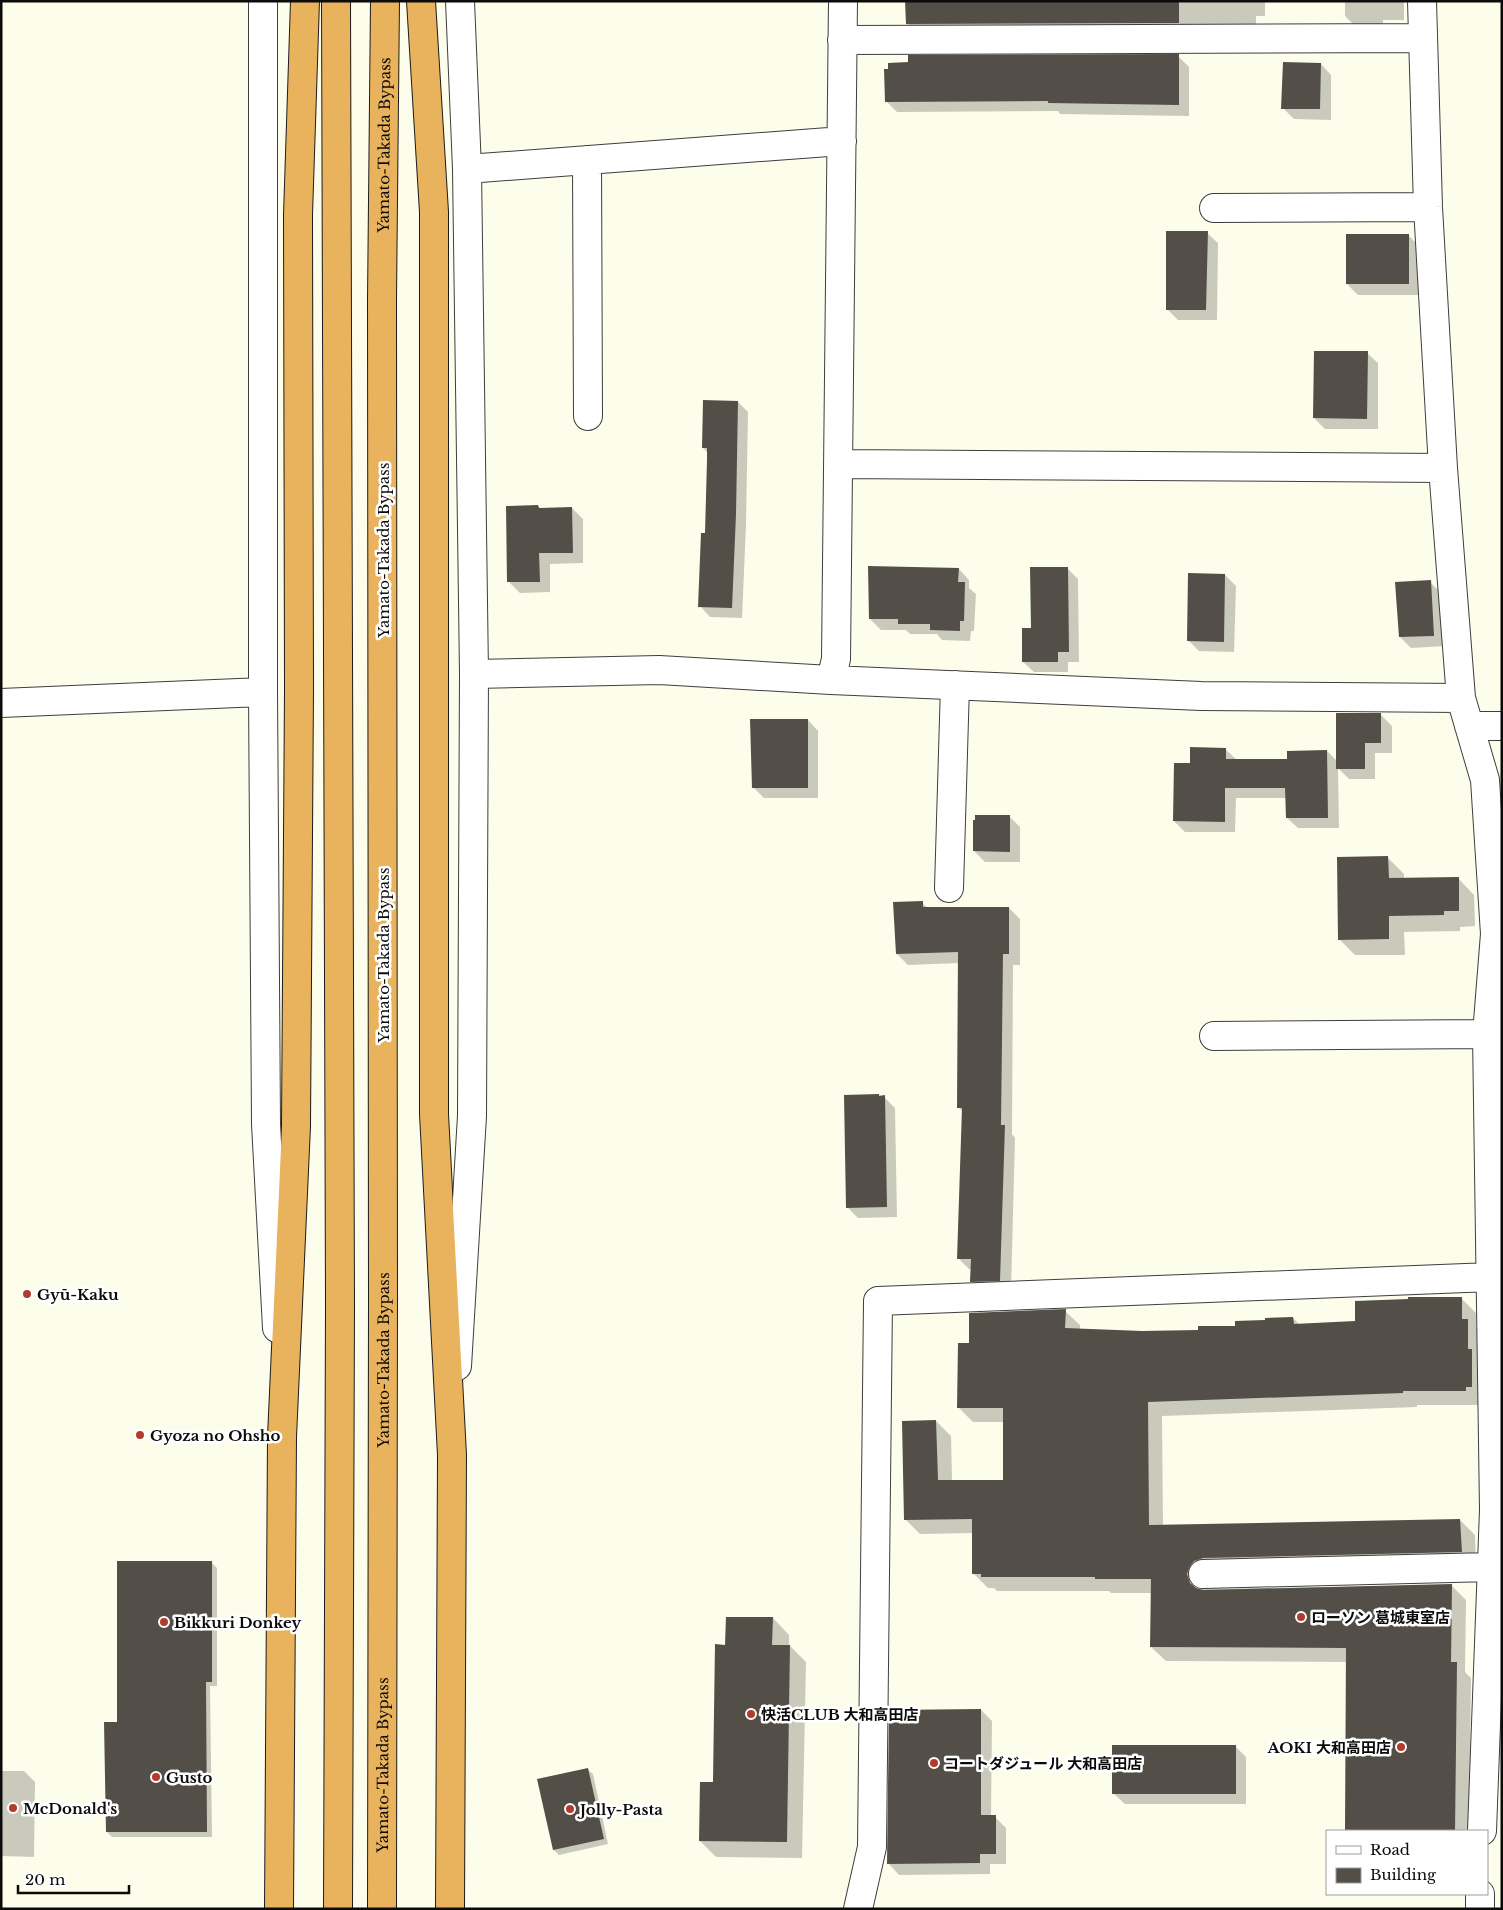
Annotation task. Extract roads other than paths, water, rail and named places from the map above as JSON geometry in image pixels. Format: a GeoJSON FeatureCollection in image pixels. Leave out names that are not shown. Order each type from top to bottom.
{"type":"FeatureCollection","features":[{"type":"Feature","properties":{"kind":"highway"},"geometry":{"type":"LineString","coordinates":[[279,1909],[282,1437],[296,1126],[299,652],[298,215],[305,1]]}},
{"type":"Feature","properties":{"kind":"highway"},"geometry":{"type":"LineString","coordinates":[[336,1],[340,1294],[338,1909]]}},
{"type":"Feature","properties":{"kind":"highway","name":"Yamato-Takada Bypass"},"geometry":{"type":"LineString","coordinates":[[382,1909],[384,1301],[382,300],[385,1]]}},
{"type":"Feature","properties":{"kind":"highway"},"geometry":{"type":"LineString","coordinates":[[421,1],[434,212],[434,1114],[452,1455],[450,1909]]}},
{"type":"Feature","properties":{"kind":"street"},"geometry":{"type":"LineString","coordinates":[[263,1],[262,692],[266,1124],[282,1437]]}},
{"type":"Feature","properties":{"kind":"street"},"geometry":{"type":"LineString","coordinates":[[452,1455],[472,1116],[474,674],[467,169],[460,1]]}},
{"type":"Feature","properties":{"kind":"street"},"geometry":{"type":"LineString","coordinates":[[831,680],[836,658],[843,1]]}},
{"type":"Feature","properties":{"kind":"street"},"geometry":{"type":"LineString","coordinates":[[1422,1],[1428,207],[1443,468],[1461,698],[1485,780],[1498,934],[1487,1034],[1491,1277],[1497,1344],[1494,1510],[1482,1830]]}},
{"type":"Feature","properties":{"kind":"street"},"geometry":{"type":"LineString","coordinates":[[842,40],[1423,38]]}},
{"type":"Feature","properties":{"kind":"street"},"geometry":{"type":"LineString","coordinates":[[467,169],[842,141]]}},
{"type":"Feature","properties":{"kind":"street"},"geometry":{"type":"LineString","coordinates":[[586,160],[588,416]]}},
{"type":"Feature","properties":{"kind":"street"},"geometry":{"type":"LineString","coordinates":[[1214,208],[1428,207]]}},
{"type":"Feature","properties":{"kind":"street"},"geometry":{"type":"LineString","coordinates":[[839,464],[1443,468]]}},
{"type":"Feature","properties":{"kind":"street"},"geometry":{"type":"LineString","coordinates":[[474,674],[659,670],[955,686],[1201,696],[1461,698]]}},
{"type":"Feature","properties":{"kind":"street"},"geometry":{"type":"LineString","coordinates":[[949,888],[955,686]]}},
{"type":"Feature","properties":{"kind":"street"},"geometry":{"type":"LineString","coordinates":[[1,703],[262,692]]}},
{"type":"Feature","properties":{"kind":"street"},"geometry":{"type":"LineString","coordinates":[[1469,726],[1502,726]]}},
{"type":"Feature","properties":{"kind":"street"},"geometry":{"type":"LineString","coordinates":[[1214,1036],[1487,1034]]}},
{"type":"Feature","properties":{"kind":"street"},"geometry":{"type":"LineString","coordinates":[[858,1909],[872,1847],[878,1301],[1491,1277]]}},
{"type":"Feature","properties":{"kind":"street"},"geometry":{"type":"LineString","coordinates":[[1203,1574],[1492,1567]]}},
{"type":"Feature","properties":{"kind":"street"},"geometry":{"type":"LineString","coordinates":[[1480,1895],[1480,1909]]}},
{"type":"Feature","properties":{"kind":"place","name":"Gyū-Kaku"},"geometry":{"type":"Point","coordinates":[27,1294]}},
{"type":"Feature","properties":{"kind":"place","name":"Gyoza no Ohsho"},"geometry":{"type":"Point","coordinates":[140,1435]}},
{"type":"Feature","properties":{"kind":"place","name":"ローソン 葛城東室店"},"geometry":{"type":"Point","coordinates":[1301,1617]}},
{"type":"Feature","properties":{"kind":"place","name":"Bikkuri Donkey"},"geometry":{"type":"Point","coordinates":[164,1622]}},
{"type":"Feature","properties":{"kind":"place","name":"快活CLUB 大和高田店"},"geometry":{"type":"Point","coordinates":[751,1714]}},
{"type":"Feature","properties":{"kind":"place","name":"AOKI 大和高田店"},"geometry":{"type":"Point","coordinates":[1401,1747]}},
{"type":"Feature","properties":{"kind":"place","name":"コートダジュール 大和高田店"},"geometry":{"type":"Point","coordinates":[934,1763]}},
{"type":"Feature","properties":{"kind":"place","name":"Gusto"},"geometry":{"type":"Point","coordinates":[156,1777]}},
{"type":"Feature","properties":{"kind":"place","name":"McDonald's"},"geometry":{"type":"Point","coordinates":[13,1808]}},
{"type":"Feature","properties":{"kind":"place","name":"Jolly-Pasta"},"geometry":{"type":"Point","coordinates":[570,1809]}}]}
